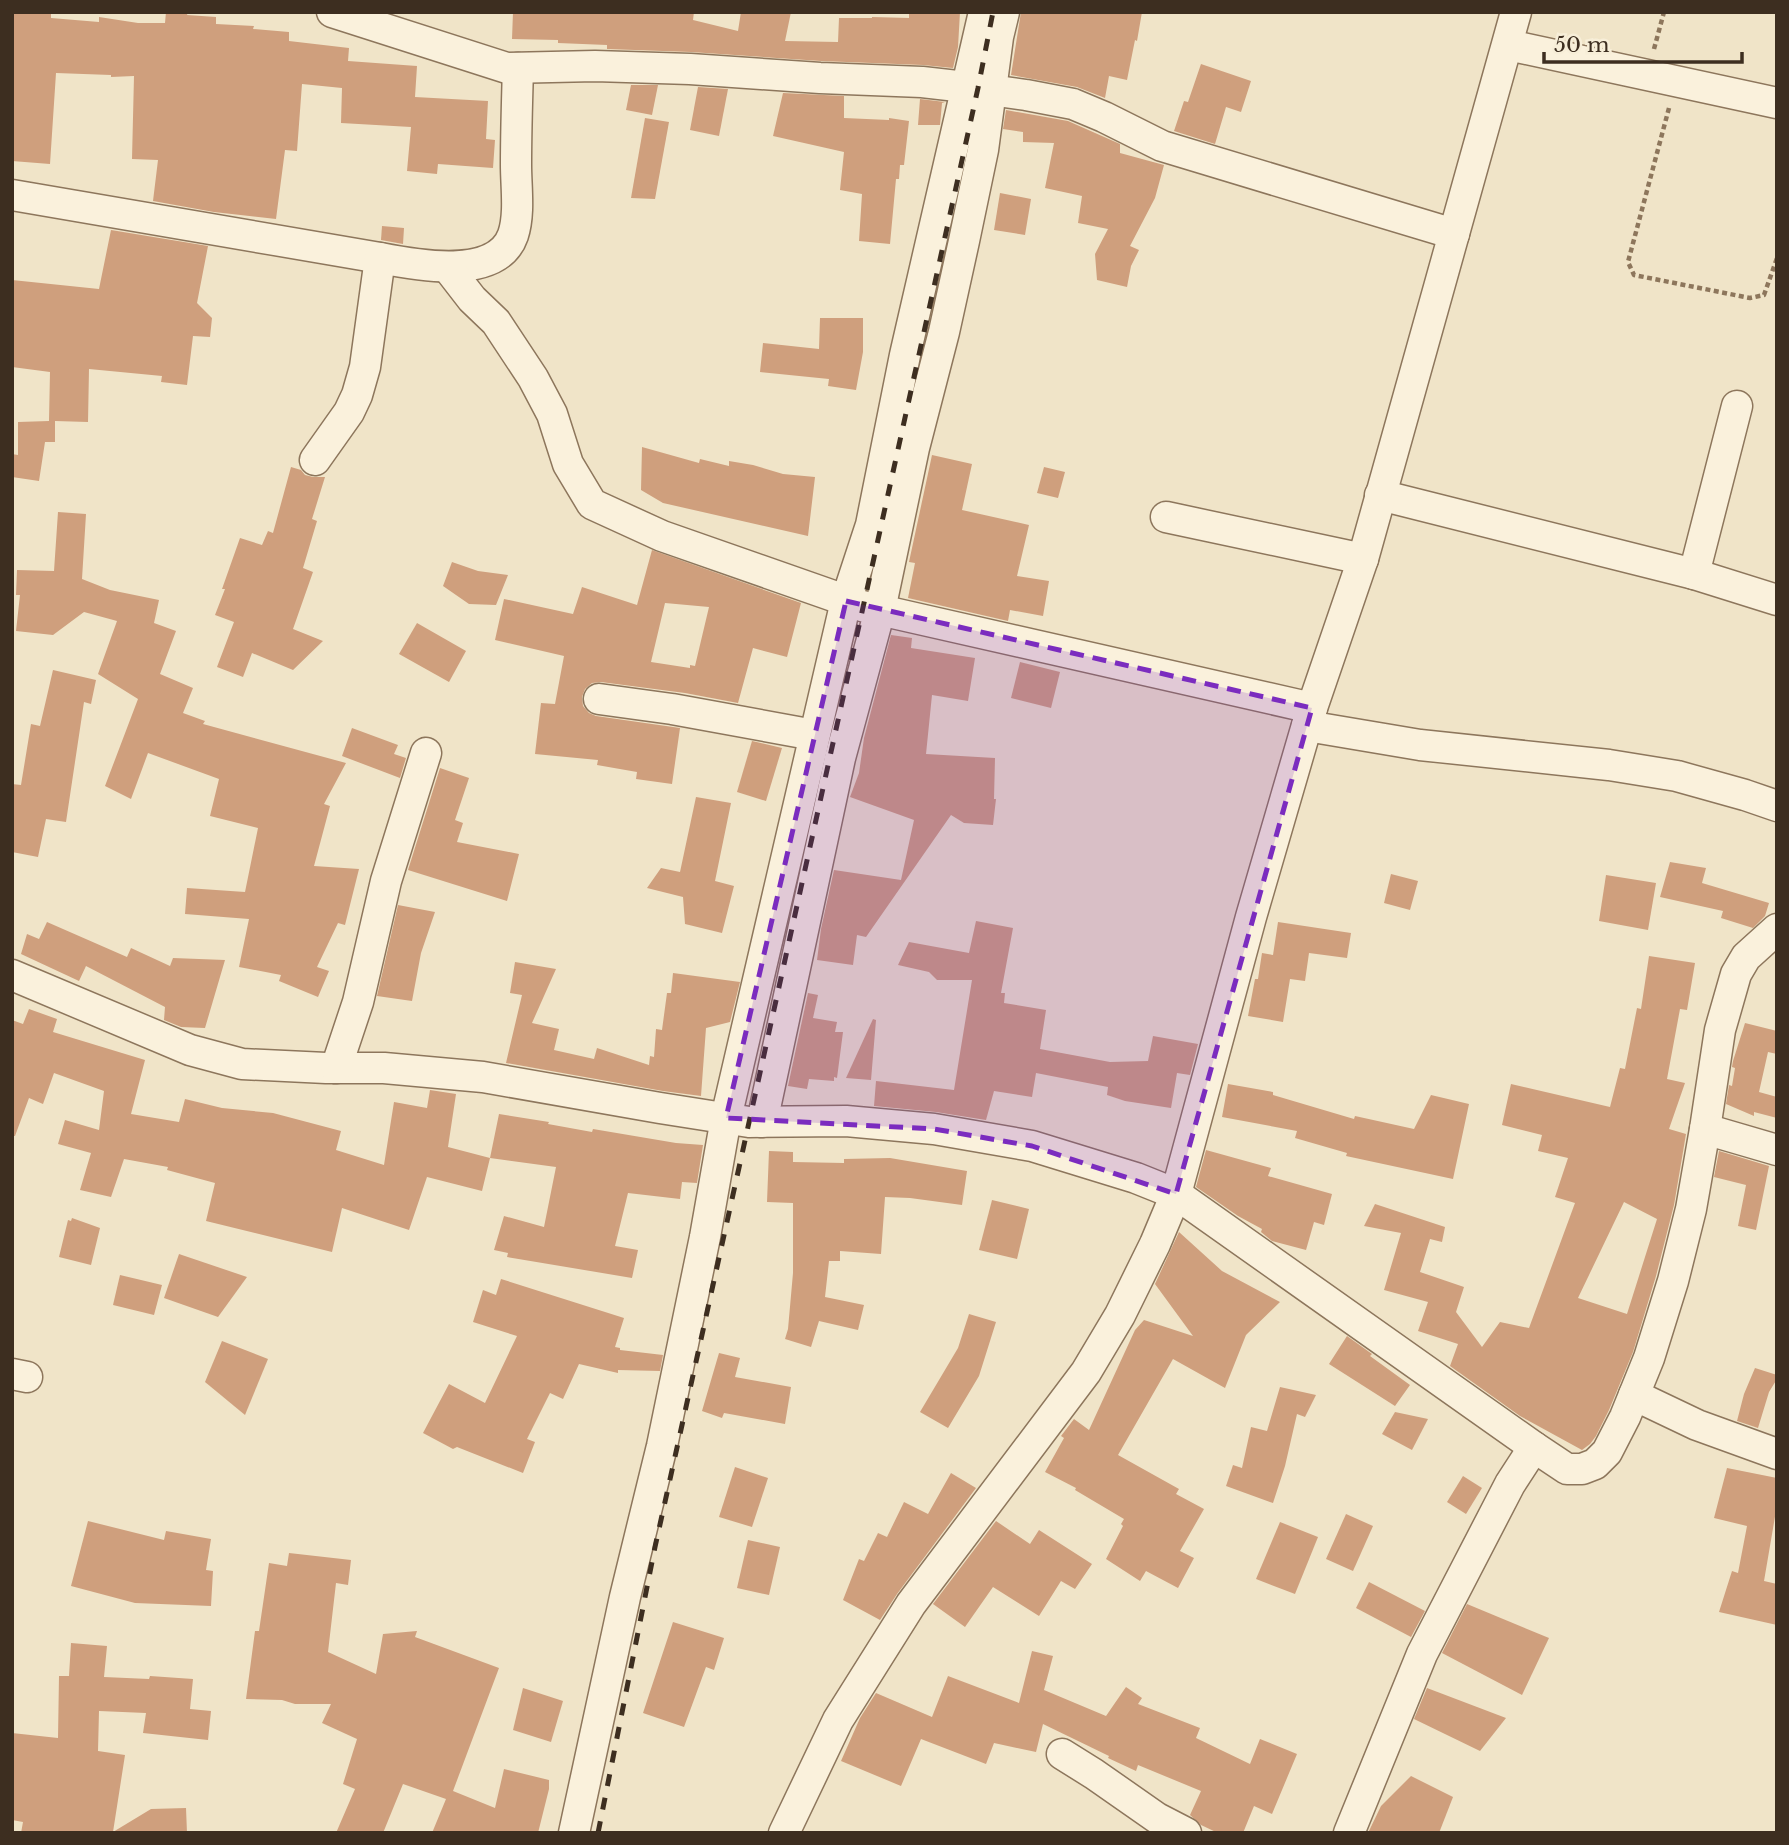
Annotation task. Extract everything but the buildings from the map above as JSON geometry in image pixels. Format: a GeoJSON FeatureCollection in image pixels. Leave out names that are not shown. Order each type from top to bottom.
{"type":"FeatureCollection","features":[{"type":"Feature","properties":{"kind":"street"},"geometry":{"type":"LineString","coordinates":[[332,12],[507,68],[595,66],[690,69],[922,82],[1026,94],[1073,104],[1162,146],[1454,234]]}},
{"type":"Feature","properties":{"kind":"street"},"geometry":{"type":"LineString","coordinates":[[762,1122],[841,758],[880,610],[914,448],[944,332],[983,150],[978,88],[984,12]]}},
{"type":"Feature","properties":{"kind":"street"},"geometry":{"type":"LineString","coordinates":[[574,1833],[625,1597],[662,1446],[705,1237],[726,1118],[814,735],[846,601],[870,525],[905,355],[939,210],[1004,12]]}},
{"type":"Feature","properties":{"kind":"street"},"geometry":{"type":"LineString","coordinates":[[784,1833],[838,1720],[911,1604],[1086,1372],[1121,1315],[1176,1194],[1251,918],[1310,717],[1363,558],[1516,12]]}},
{"type":"Feature","properties":{"kind":"street"},"geometry":{"type":"LineString","coordinates":[[1508,45],[1777,103]]}},
{"type":"Feature","properties":{"kind":"street"},"geometry":{"type":"LineString","coordinates":[[12,195],[417,266],[448,268],[482,261],[499,254],[510,241],[514,231],[517,203],[518,68]]}},
{"type":"Feature","properties":{"kind":"street"},"geometry":{"type":"LineString","coordinates":[[315,460],[349,412],[357,395],[365,367],[380,258]]}},
{"type":"Feature","properties":{"kind":"street"},"geometry":{"type":"LineString","coordinates":[[448,268],[472,299],[496,322],[533,378],[552,414],[568,464],[592,504],[662,536],[846,601],[1420,745],[1609,765],[1677,776],[1777,806]]}},
{"type":"Feature","properties":{"kind":"street"},"geometry":{"type":"LineString","coordinates":[[1694,574],[1737,406]]}},
{"type":"Feature","properties":{"kind":"street"},"geometry":{"type":"LineString","coordinates":[[1380,495],[1694,574],[1777,600]]}},
{"type":"Feature","properties":{"kind":"street"},"geometry":{"type":"LineString","coordinates":[[1166,517],[1363,558]]}},
{"type":"Feature","properties":{"kind":"street"},"geometry":{"type":"LineString","coordinates":[[599,699],[684,711],[814,735]]}},
{"type":"Feature","properties":{"kind":"street"},"geometry":{"type":"LineString","coordinates":[[336,1068],[358,1002],[386,881],[426,753]]}},
{"type":"Feature","properties":{"kind":"street"},"geometry":{"type":"LineString","coordinates":[[12,975],[190,1050],[242,1064],[384,1068],[484,1077],[726,1118],[762,1122],[846,1121],[934,1129],[1032,1146],[1136,1178],[1176,1194],[1534,1447],[1567,1469],[1581,1469],[1595,1464],[1607,1452],[1649,1358],[1673,1281],[1691,1209],[1720,1030],[1736,974],[1746,957],[1777,929]]}},
{"type":"Feature","properties":{"kind":"street"},"geometry":{"type":"LineString","coordinates":[[1705,1129],[1777,1150]]}},
{"type":"Feature","properties":{"kind":"street"},"geometry":{"type":"LineString","coordinates":[[1634,1395],[1697,1426],[1777,1454]]}},
{"type":"Feature","properties":{"kind":"street"},"geometry":{"type":"LineString","coordinates":[[1349,1833],[1422,1654],[1510,1484],[1534,1447]]}},
{"type":"Feature","properties":{"kind":"street"},"geometry":{"type":"LineString","coordinates":[[1062,1754],[1157,1818],[1186,1833]]}},
{"type":"Feature","properties":{"kind":"path"},"geometry":{"type":"LineString","coordinates":[[1647,74],[1664,12]]}},
{"type":"Feature","properties":{"kind":"path"},"geometry":{"type":"LineString","coordinates":[[1677,80],[1628,262],[1634,275],[1751,298],[1764,295],[1777,258]]}},
{"type":"Feature","properties":{"kind":"highlighted area"},"geometry":{"type":"Polygon","coordinates":[[[846,601],[1312,708],[1176,1194],[1032,1146],[934,1129],[726,1118],[846,601]]]}},
{"type":"Feature","properties":{"kind":"railway"},"geometry":{"type":"LineString","coordinates":[[598,1833],[655,1547],[993,12]]}}]}
